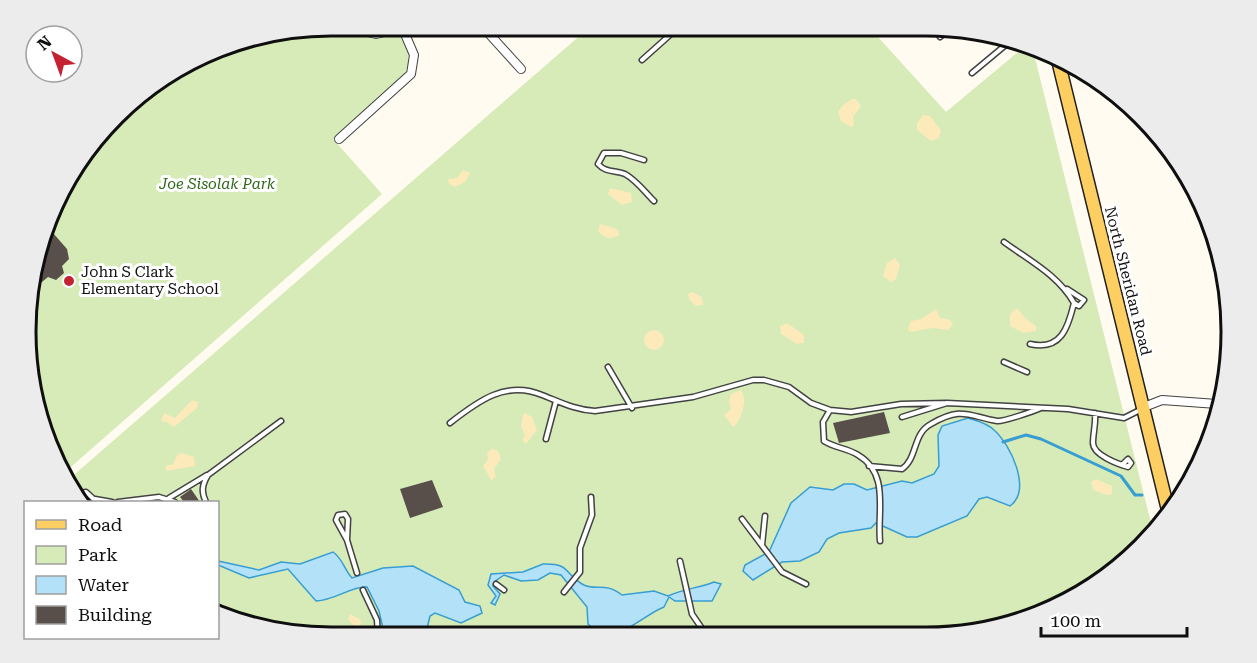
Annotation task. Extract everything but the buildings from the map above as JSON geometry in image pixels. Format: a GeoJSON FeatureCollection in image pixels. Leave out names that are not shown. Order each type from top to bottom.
{"type":"FeatureCollection","features":[{"type":"Feature","properties":{"kind":"main road","name":"North Sheridan Road"},"geometry":{"type":"LineString","coordinates":[[1060,68],[1166,502]]}},
{"type":"Feature","properties":{"kind":"street"},"geometry":{"type":"LineString","coordinates":[[339,139],[411,74],[414,55],[408,36]]}},
{"type":"Feature","properties":{"kind":"street"},"geometry":{"type":"LineString","coordinates":[[491,36],[521,69]]}},
{"type":"Feature","properties":{"kind":"street"},"geometry":{"type":"LineString","coordinates":[[1144,407],[1162,400],[1212,404]]}},
{"type":"Feature","properties":{"kind":"lane"},"geometry":{"type":"LineString","coordinates":[[642,60],[669,36]]}},
{"type":"Feature","properties":{"kind":"lane"},"geometry":{"type":"LineString","coordinates":[[972,73],[1004,47]]}},
{"type":"Feature","properties":{"kind":"lane"},"geometry":{"type":"LineString","coordinates":[[644,160],[621,153],[604,153],[598,164],[603,169],[624,173],[654,201]]}},
{"type":"Feature","properties":{"kind":"lane"},"geometry":{"type":"LineString","coordinates":[[1004,242],[1083,300],[1079,306],[1074,303],[1066,288]]}},
{"type":"Feature","properties":{"kind":"lane"},"geometry":{"type":"LineString","coordinates":[[1030,344],[1039,346],[1054,344],[1064,335],[1074,303]]}},
{"type":"Feature","properties":{"kind":"lane"},"geometry":{"type":"LineString","coordinates":[[1004,362],[1027,372]]}},
{"type":"Feature","properties":{"kind":"lane"},"geometry":{"type":"LineString","coordinates":[[608,367],[632,408]]}},
{"type":"Feature","properties":{"kind":"lane"},"geometry":{"type":"LineString","coordinates":[[450,423],[488,397],[504,390],[532,391],[583,411],[632,408],[693,397],[753,380],[764,380],[789,387],[802,398],[830,410],[851,412],[901,404],[947,404],[1042,408],[1124,418],[1144,407]]}},
{"type":"Feature","properties":{"kind":"lane"},"geometry":{"type":"LineString","coordinates":[[546,440],[556,402]]}},
{"type":"Feature","properties":{"kind":"lane"},"geometry":{"type":"LineString","coordinates":[[902,417],[947,404]]}},
{"type":"Feature","properties":{"kind":"lane"},"geometry":{"type":"LineString","coordinates":[[869,466],[902,469],[911,458],[920,433],[940,419],[965,412],[999,422],[1042,408]]}},
{"type":"Feature","properties":{"kind":"lane"},"geometry":{"type":"LineString","coordinates":[[830,410],[823,423],[824,441],[833,447],[860,456],[869,466],[881,487],[880,541]]}},
{"type":"Feature","properties":{"kind":"lane"},"geometry":{"type":"LineString","coordinates":[[1095,413],[1092,446],[1096,452],[1122,465]]}},
{"type":"Feature","properties":{"kind":"lane"},"geometry":{"type":"LineString","coordinates":[[125,501],[169,498],[208,475],[281,422]]}},
{"type":"Feature","properties":{"kind":"lane"},"geometry":{"type":"LineString","coordinates":[[205,501],[202,495],[203,485],[208,475]]}},
{"type":"Feature","properties":{"kind":"lane"},"geometry":{"type":"LineString","coordinates":[[84,492],[96,501]]}},
{"type":"Feature","properties":{"kind":"lane"},"geometry":{"type":"LineString","coordinates":[[564,592],[580,572],[580,548],[592,514],[591,497]]}},
{"type":"Feature","properties":{"kind":"lane"},"geometry":{"type":"LineString","coordinates":[[169,498],[174,501]]}},
{"type":"Feature","properties":{"kind":"lane"},"geometry":{"type":"LineString","coordinates":[[347,540],[348,519],[345,514],[338,515],[336,520],[347,540],[357,573]]}},
{"type":"Feature","properties":{"kind":"lane"},"geometry":{"type":"LineString","coordinates":[[762,545],[765,516]]}},
{"type":"Feature","properties":{"kind":"lane"},"geometry":{"type":"LineString","coordinates":[[742,519],[779,568],[806,584]]}},
{"type":"Feature","properties":{"kind":"lane"},"geometry":{"type":"LineString","coordinates":[[680,561],[692,614],[701,627]]}},
{"type":"Feature","properties":{"kind":"lane"},"geometry":{"type":"LineString","coordinates":[[496,584],[504,590]]}},
{"type":"Feature","properties":{"kind":"lane"},"geometry":{"type":"LineString","coordinates":[[363,590],[378,627]]}},
{"type":"Feature","properties":{"kind":"green space","name":"Joe Sisolak Park"},"geometry":{"type":"Polygon","coordinates":[[[400,36],[406,45],[409,56],[402,80],[334,140],[382,194],[70,468],[58,445],[46,408],[39,370],[36,332],[42,274],[58,218],[66,201],[97,152],[137,109],[167,86],[201,66],[255,46],[312,37],[400,36]]]}},
{"type":"Feature","properties":{"kind":"green space"},"geometry":{"type":"Polygon","coordinates":[[[579,36],[877,36],[946,112],[1019,52],[1035,57],[1151,522],[1105,566],[1056,597],[1002,617],[964,624],[926,627],[332,627],[274,621],[219,605],[219,501],[90,501],[74,475],[579,36]]]}},
{"type":"Feature","properties":{"kind":"sand"},"geometry":{"type":"Polygon","coordinates":[[[852,99],[856,99],[861,106],[853,117],[854,125],[851,127],[841,121],[838,112],[852,99]]]}},
{"type":"Feature","properties":{"kind":"sand"},"geometry":{"type":"Polygon","coordinates":[[[923,115],[930,116],[941,130],[939,138],[931,141],[917,130],[917,123],[923,115]]]}},
{"type":"Feature","properties":{"kind":"sand"},"geometry":{"type":"Polygon","coordinates":[[[463,170],[470,173],[465,182],[455,187],[449,184],[448,179],[457,178],[463,170]]]}},
{"type":"Feature","properties":{"kind":"sand"},"geometry":{"type":"Polygon","coordinates":[[[610,188],[631,193],[632,202],[622,205],[608,194],[610,188]]]}},
{"type":"Feature","properties":{"kind":"sand"},"geometry":{"type":"Polygon","coordinates":[[[600,224],[617,229],[620,234],[611,238],[605,237],[598,231],[600,224]]]}},
{"type":"Feature","properties":{"kind":"sand"},"geometry":{"type":"Polygon","coordinates":[[[895,258],[900,265],[896,279],[891,282],[883,276],[887,263],[895,258]]]}},
{"type":"Feature","properties":{"kind":"sand"},"geometry":{"type":"Polygon","coordinates":[[[692,292],[702,297],[703,305],[696,306],[689,299],[688,294],[692,292]]]}},
{"type":"Feature","properties":{"kind":"sand"},"geometry":{"type":"Polygon","coordinates":[[[1017,308],[1036,326],[1036,331],[1024,333],[1010,326],[1010,314],[1017,308]]]}},
{"type":"Feature","properties":{"kind":"sand"},"geometry":{"type":"Polygon","coordinates":[[[936,309],[940,318],[948,319],[953,323],[949,330],[933,328],[910,332],[908,329],[911,321],[921,319],[936,309]]]}},
{"type":"Feature","properties":{"kind":"sand"},"geometry":{"type":"Polygon","coordinates":[[[787,323],[804,335],[804,343],[797,344],[781,334],[780,326],[787,323]]]}},
{"type":"Feature","properties":{"kind":"sand"},"geometry":{"type":"Polygon","coordinates":[[[650,330],[658,330],[664,336],[664,344],[658,350],[650,350],[644,344],[644,336],[650,330]]]}},
{"type":"Feature","properties":{"kind":"sand"},"geometry":{"type":"Polygon","coordinates":[[[741,390],[744,398],[743,409],[739,420],[733,427],[724,415],[731,409],[729,402],[731,394],[741,390]]]}},
{"type":"Feature","properties":{"kind":"sand"},"geometry":{"type":"Polygon","coordinates":[[[192,400],[198,402],[197,408],[174,427],[161,421],[164,413],[175,418],[192,400]]]}},
{"type":"Feature","properties":{"kind":"sand"},"geometry":{"type":"Polygon","coordinates":[[[525,413],[532,417],[537,430],[526,444],[522,440],[525,435],[521,427],[525,413]]]}},
{"type":"Feature","properties":{"kind":"sand"},"geometry":{"type":"Polygon","coordinates":[[[492,449],[498,451],[501,459],[494,469],[496,477],[491,480],[483,466],[488,459],[487,452],[492,449]]]}},
{"type":"Feature","properties":{"kind":"sand"},"geometry":{"type":"Polygon","coordinates":[[[178,454],[194,457],[195,466],[166,471],[166,466],[173,464],[178,454]]]}},
{"type":"Feature","properties":{"kind":"sand"},"geometry":{"type":"Polygon","coordinates":[[[1096,479],[1112,486],[1112,494],[1107,495],[1093,490],[1091,482],[1096,479]]]}},
{"type":"Feature","properties":{"kind":"sand"},"geometry":{"type":"Polygon","coordinates":[[[350,614],[361,620],[360,627],[355,627],[348,619],[350,614]]]}},
{"type":"Feature","properties":{"kind":"water"},"geometry":{"type":"Polygon","coordinates":[[[968,418],[982,422],[991,428],[1007,446],[1012,456],[1017,468],[1019,489],[1016,499],[1010,506],[987,497],[979,499],[967,516],[917,537],[907,537],[876,523],[871,528],[839,533],[827,539],[819,552],[800,561],[782,562],[753,580],[743,571],[745,565],[769,552],[791,503],[810,487],[833,490],[844,484],[854,484],[867,490],[902,481],[912,483],[934,474],[939,466],[938,435],[942,426],[968,418]]]}},
{"type":"Feature","properties":{"kind":"water"},"geometry":{"type":"Polygon","coordinates":[[[333,552],[352,578],[383,568],[413,566],[459,590],[465,602],[480,606],[482,613],[461,623],[435,613],[430,616],[427,627],[383,627],[379,611],[367,587],[316,601],[288,569],[249,578],[219,565],[219,561],[259,570],[281,562],[300,564],[333,552]]]}},
{"type":"Feature","properties":{"kind":"water"},"geometry":{"type":"Polygon","coordinates":[[[543,564],[558,565],[582,584],[610,588],[622,595],[654,591],[668,596],[714,582],[721,584],[712,601],[675,601],[669,597],[664,607],[629,627],[592,627],[588,624],[587,607],[561,575],[550,573],[538,580],[521,581],[504,575],[494,582],[493,586],[500,594],[495,605],[491,603],[496,596],[488,585],[491,574],[523,572],[543,564]]]}},
{"type":"Feature","properties":{"kind":"waterway"},"geometry":{"type":"LineString","coordinates":[[1003,442],[1026,435],[1041,439],[1121,476],[1135,495],[1142,495]]}},
{"type":"Feature","properties":{"kind":"place","name":"John S Clark Elementary School"},"geometry":{"type":"Point","coordinates":[69,281]}}]}
